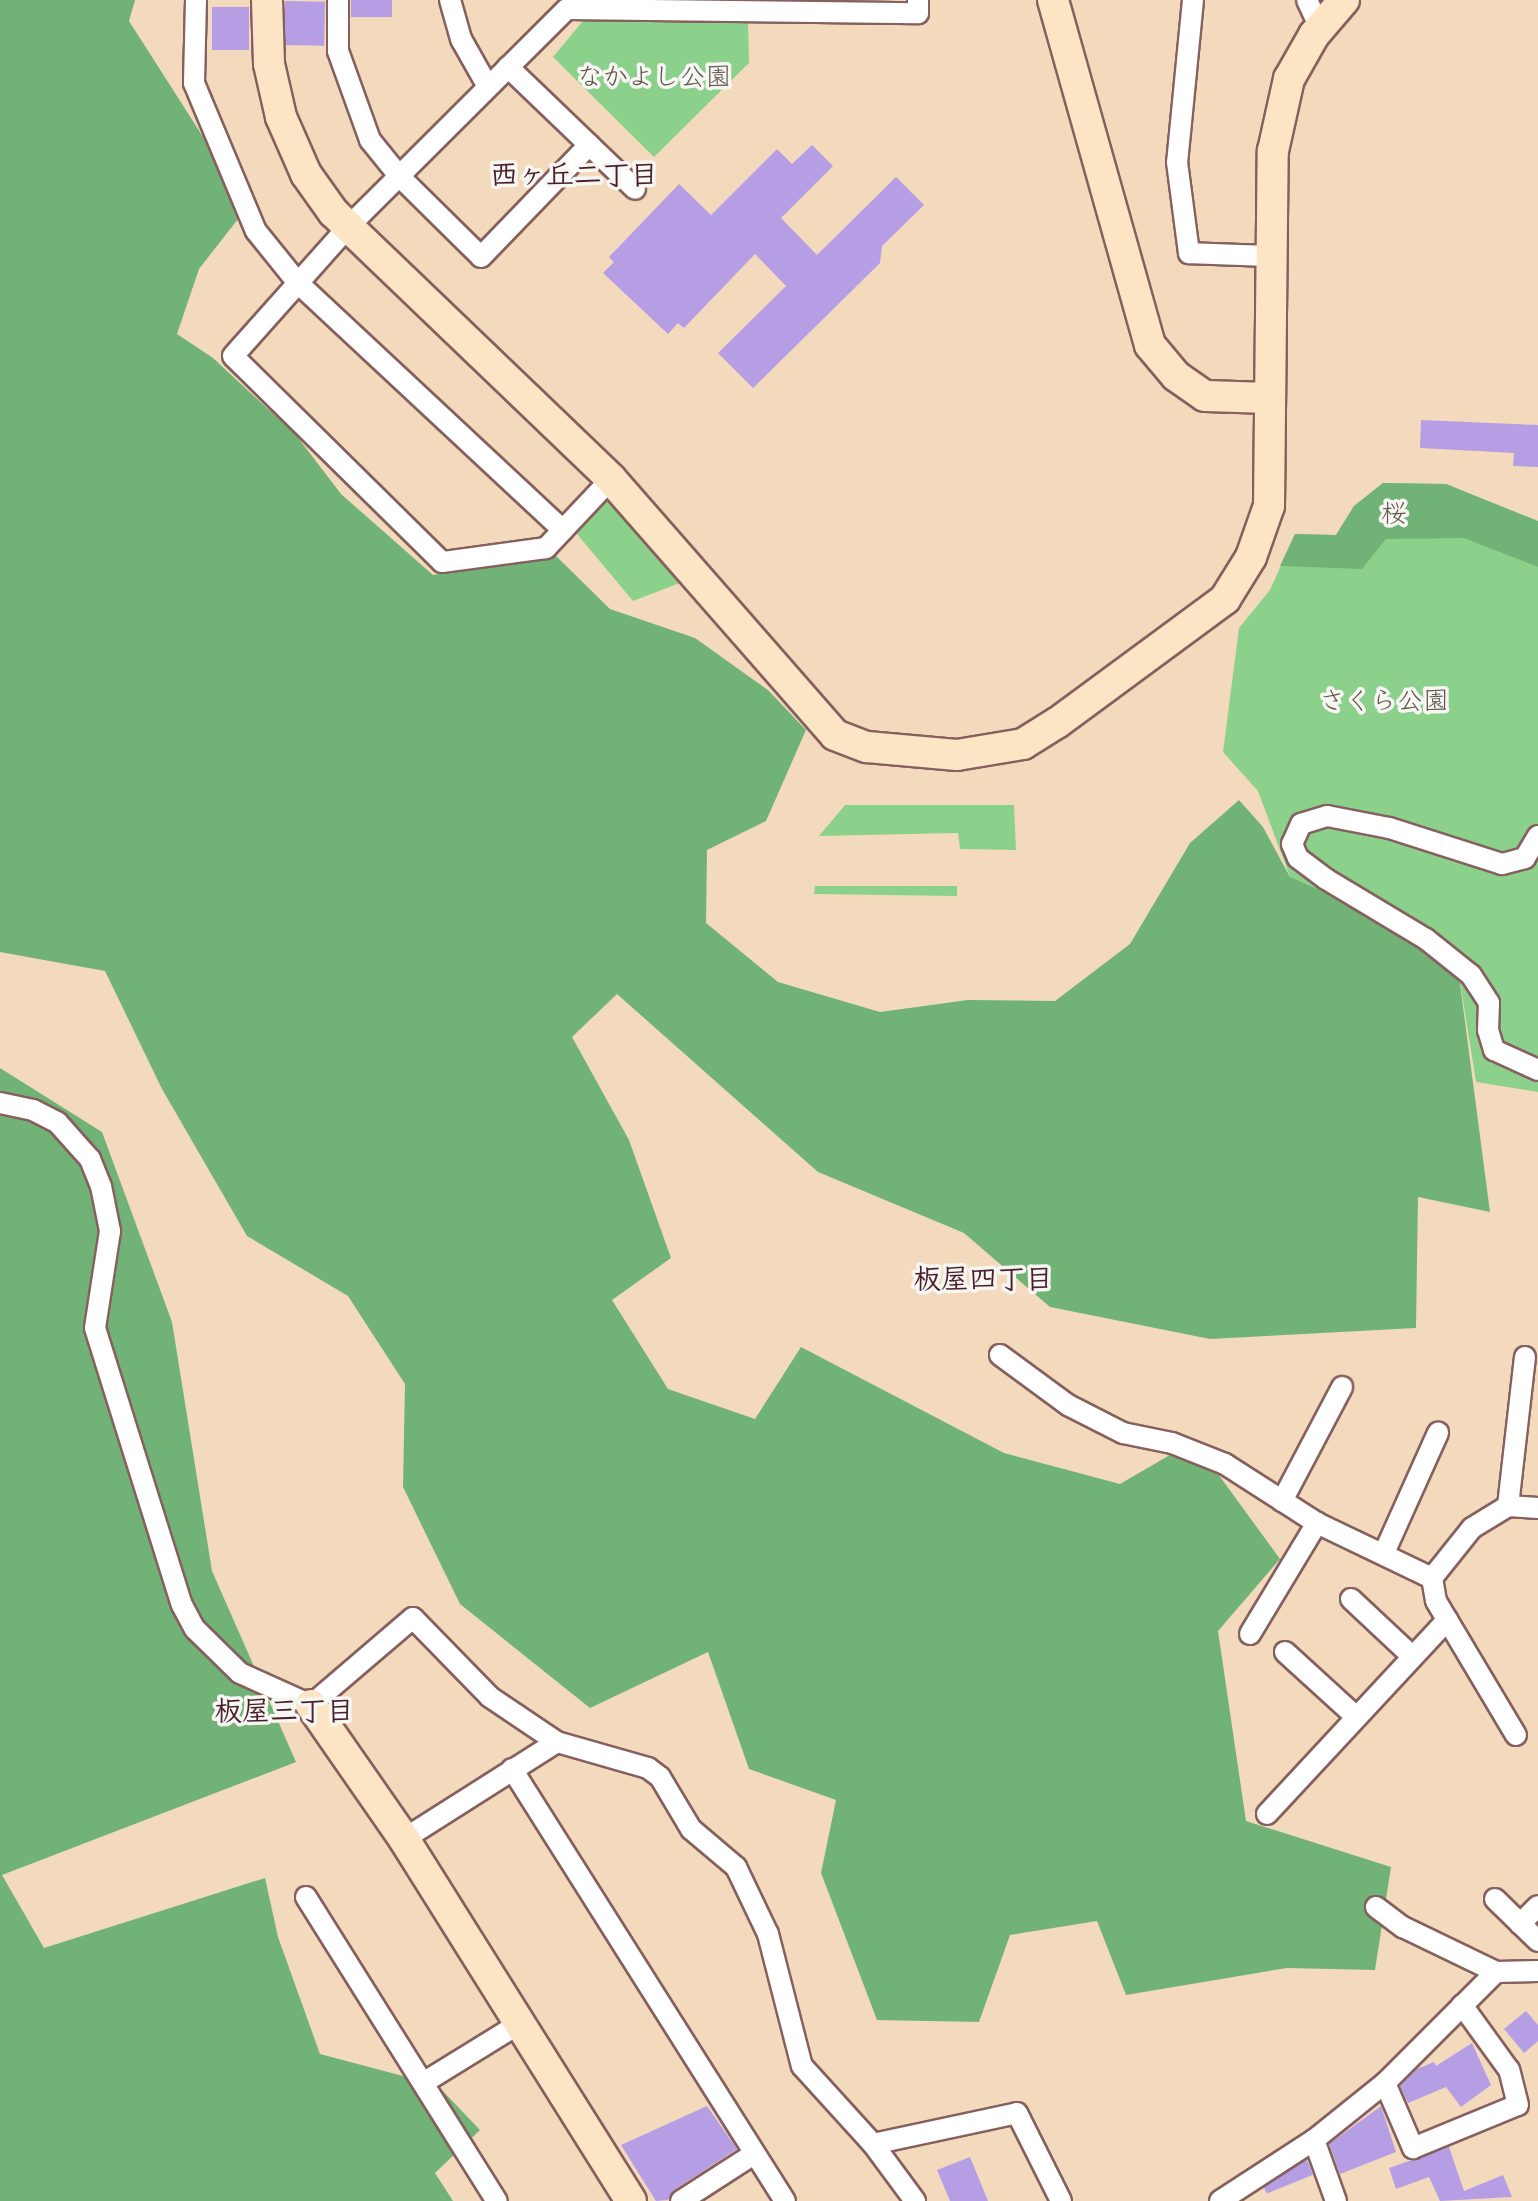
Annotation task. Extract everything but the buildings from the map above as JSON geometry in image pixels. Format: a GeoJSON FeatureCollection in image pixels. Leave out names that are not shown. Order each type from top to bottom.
{"type":"FeatureCollection","features":[{"type":"Feature","properties":{"kind":"street"},"geometry":{"type":"LineString","coordinates":[[196,0],[194,83],[256,231],[298,283],[563,530]]}},
{"type":"Feature","properties":{"kind":"street"},"geometry":{"type":"LineString","coordinates":[[267,0],[269,64],[281,117],[306,174],[348,227],[611,479],[835,735],[867,747],[957,755],[1023,744],[1225,599],[1251,557],[1269,506],[1273,151],[1289,79],[1320,28],[1344,0]]}},
{"type":"Feature","properties":{"kind":"street"},"geometry":{"type":"LineString","coordinates":[[338,0],[338,51],[370,140],[399,176],[481,257],[589,145]]}},
{"type":"Feature","properties":{"kind":"street"},"geometry":{"type":"LineString","coordinates":[[450,0],[461,39],[488,87]]}},
{"type":"Feature","properties":{"kind":"street"},"geometry":{"type":"LineString","coordinates":[[611,479],[546,548],[442,562],[233,356],[348,227],[508,67],[565,4],[779,6],[918,13],[918,0]]}},
{"type":"Feature","properties":{"kind":"street"},"geometry":{"type":"LineString","coordinates":[[1053,0],[1150,345],[1176,376],[1205,396],[1270,398]]}},
{"type":"Feature","properties":{"kind":"street"},"geometry":{"type":"LineString","coordinates":[[1193,0],[1177,162],[1189,253],[1272,256]]}},
{"type":"Feature","properties":{"kind":"street"},"geometry":{"type":"LineString","coordinates":[[1307,0],[1320,28]]}},
{"type":"Feature","properties":{"kind":"street"},"geometry":{"type":"LineString","coordinates":[[508,67],[635,189]]}},
{"type":"Feature","properties":{"kind":"street"},"geometry":{"type":"LineString","coordinates":[[1538,836],[1525,858],[1502,864],[1399,831],[1327,816],[1301,824],[1292,844],[1298,858],[1326,879],[1426,939],[1471,975],[1489,1003],[1488,1030],[1494,1050],[1538,1070]]}},
{"type":"Feature","properties":{"kind":"street"},"geometry":{"type":"LineString","coordinates":[[0,1103],[33,1110],[57,1122],[90,1159],[101,1186],[110,1231],[95,1328],[182,1605],[195,1629],[240,1673],[311,1705],[404,1839],[517,2025],[631,2201]]}},
{"type":"Feature","properties":{"kind":"street"},"geometry":{"type":"LineString","coordinates":[[1000,1355],[1068,1405],[1123,1433],[1172,1443],[1225,1464],[1317,1523],[1432,1578]]}},
{"type":"Feature","properties":{"kind":"street"},"geometry":{"type":"LineString","coordinates":[[1508,1506],[1525,1357]]}},
{"type":"Feature","properties":{"kind":"street"},"geometry":{"type":"LineString","coordinates":[[1282,1501],[1342,1387]]}},
{"type":"Feature","properties":{"kind":"street"},"geometry":{"type":"LineString","coordinates":[[1384,1553],[1438,1433]]}},
{"type":"Feature","properties":{"kind":"street"},"geometry":{"type":"LineString","coordinates":[[1516,1735],[1436,1601],[1432,1578],[1472,1528],[1508,1506],[1538,1508]]}},
{"type":"Feature","properties":{"kind":"street"},"geometry":{"type":"LineString","coordinates":[[1250,1634],[1317,1523]]}},
{"type":"Feature","properties":{"kind":"street"},"geometry":{"type":"LineString","coordinates":[[1351,1599],[1412,1656]]}},
{"type":"Feature","properties":{"kind":"street"},"geometry":{"type":"LineString","coordinates":[[311,1705],[413,1618],[490,1697],[557,1742],[648,1768],[660,1777],[691,1829],[736,1867],[768,1934],[802,2066],[873,2144],[915,2201]]}},
{"type":"Feature","properties":{"kind":"street"},"geometry":{"type":"LineString","coordinates":[[1267,1814],[1354,1715],[1447,1620]]}},
{"type":"Feature","properties":{"kind":"street"},"geometry":{"type":"LineString","coordinates":[[1285,1652],[1354,1715]]}},
{"type":"Feature","properties":{"kind":"street"},"geometry":{"type":"LineString","coordinates":[[404,1839],[557,1742]]}},
{"type":"Feature","properties":{"kind":"street"},"geometry":{"type":"LineString","coordinates":[[512,1769],[785,2201]]}},
{"type":"Feature","properties":{"kind":"street"},"geometry":{"type":"LineString","coordinates":[[306,1897],[497,2201]]}},
{"type":"Feature","properties":{"kind":"street"},"geometry":{"type":"LineString","coordinates":[[1495,1899],[1538,1941]]}},
{"type":"Feature","properties":{"kind":"street"},"geometry":{"type":"LineString","coordinates":[[1520,1924],[1538,1906]]}},
{"type":"Feature","properties":{"kind":"street"},"geometry":{"type":"LineString","coordinates":[[1376,1907],[1403,1927],[1496,1972],[1538,1971]]}},
{"type":"Feature","properties":{"kind":"street"},"geometry":{"type":"LineString","coordinates":[[1220,2201],[1314,2140],[1385,2083],[1496,1972]]}},
{"type":"Feature","properties":{"kind":"street"},"geometry":{"type":"LineString","coordinates":[[1385,2083],[1413,2148],[1518,2105],[1509,2070],[1462,2005]]}},
{"type":"Feature","properties":{"kind":"street"},"geometry":{"type":"LineString","coordinates":[[423,2083],[517,2025]]}},
{"type":"Feature","properties":{"kind":"street"},"geometry":{"type":"LineString","coordinates":[[873,2144],[1017,2113],[1061,2201]]}},
{"type":"Feature","properties":{"kind":"street"},"geometry":{"type":"LineString","coordinates":[[1314,2140],[1336,2201]]}},
{"type":"Feature","properties":{"kind":"street"},"geometry":{"type":"LineString","coordinates":[[681,2201],[754,2154]]}},
{"type":"Feature","properties":{"kind":"green space"},"geometry":{"type":"Polygon","coordinates":[[[0,0],[135,0],[129,21],[221,165],[238,219],[199,269],[177,334],[213,358],[296,435],[341,494],[433,575],[555,555],[610,609],[695,638],[768,690],[806,730],[766,821],[707,850],[706,923],[778,982],[880,1012],[968,1000],[1055,1001],[1130,944],[1190,843],[1239,800],[1263,827],[1290,877],[1383,918],[1459,976],[1490,1212],[1418,1197],[1416,1328],[1210,1339],[1050,1307],[964,1233],[818,1172],[617,994],[572,1037],[629,1140],[671,1258],[612,1300],[668,1389],[755,1419],[801,1347],[1004,1453],[1120,1484],[1194,1441],[1280,1559],[1218,1631],[1246,1821],[1391,1867],[1375,1970],[1287,1968],[1126,1995],[1097,1921],[1010,1935],[979,2022],[877,2020],[821,1873],[836,1800],[749,1769],[708,1652],[590,1708],[460,1604],[403,1487],[405,1384],[348,1296],[247,1236],[162,1089],[105,971],[0,952],[0,0]]]}},
{"type":"Feature","properties":{"kind":"green space","name":"なかよし公園"},"geometry":{"type":"Polygon","coordinates":[[[587,16],[748,19],[749,63],[654,157],[553,57],[587,16]]]}},
{"type":"Feature","properties":{"kind":"green space","name":"さくら公園"},"geometry":{"type":"Polygon","coordinates":[[[1383,483],[1446,484],[1538,522],[1538,1092],[1476,1082],[1459,976],[1290,877],[1258,791],[1223,752],[1239,628],[1270,590],[1295,534],[1336,535],[1354,506],[1383,483]]]}},
{"type":"Feature","properties":{"kind":"green space","name":"桜"},"geometry":{"type":"Polygon","coordinates":[[[1383,483],[1446,484],[1538,521],[1538,567],[1464,538],[1386,539],[1362,569],[1280,566],[1295,534],[1336,535],[1354,506],[1383,483]]]}},
{"type":"Feature","properties":{"kind":"green space"},"geometry":{"type":"Polygon","coordinates":[[[612,488],[703,574],[633,601],[572,528],[612,488]]]}},
{"type":"Feature","properties":{"kind":"green space"},"geometry":{"type":"Polygon","coordinates":[[[845,805],[1014,805],[1016,850],[960,849],[958,833],[819,836],[845,805]]]}},
{"type":"Feature","properties":{"kind":"green space"},"geometry":{"type":"Polygon","coordinates":[[[815,886],[957,886],[957,896],[814,894],[815,886]]]}},
{"type":"Feature","properties":{"kind":"green space"},"geometry":{"type":"Polygon","coordinates":[[[0,1068],[102,1132],[172,1322],[212,1571],[296,1762],[2,1875],[44,1948],[265,1878],[278,1937],[320,2054],[437,2085],[480,2130],[435,2173],[453,2201],[0,2201],[0,1068]]]}},
{"type":"Feature","properties":{"kind":"district","name":"西ヶ丘二丁目"},"geometry":{"type":"Point","coordinates":[574,173]}},
{"type":"Feature","properties":{"kind":"district","name":"板屋四丁目"},"geometry":{"type":"Point","coordinates":[983,1277]}},
{"type":"Feature","properties":{"kind":"district","name":"板屋三丁目"},"geometry":{"type":"Point","coordinates":[284,1709]}}]}
